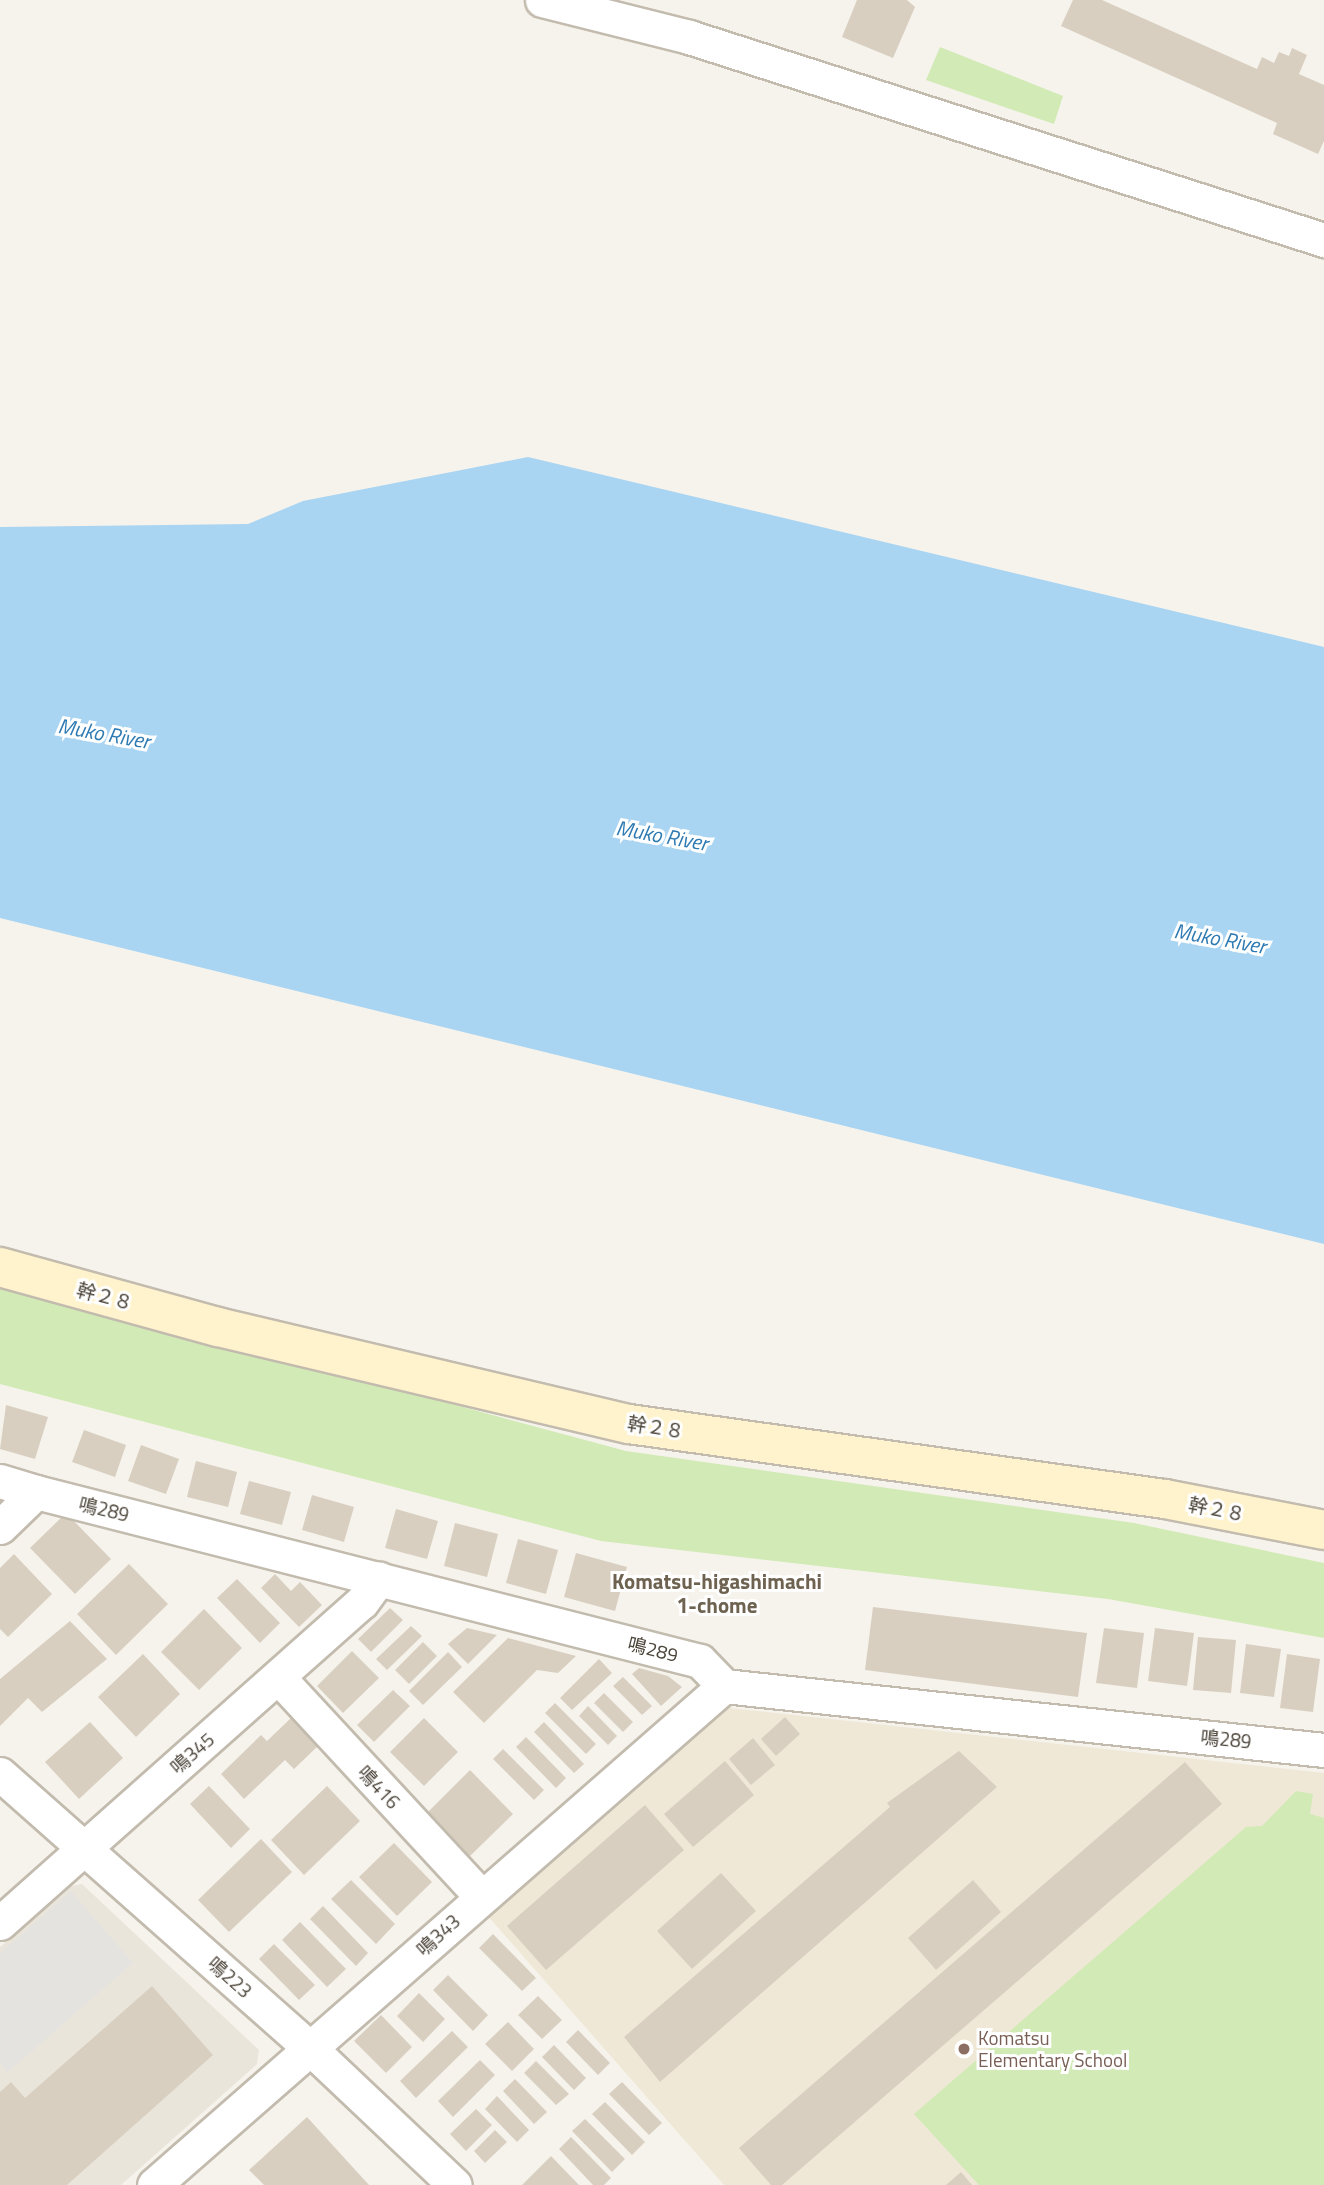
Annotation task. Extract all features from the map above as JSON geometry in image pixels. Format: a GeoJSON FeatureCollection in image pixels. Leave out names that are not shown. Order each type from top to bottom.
{"type":"FeatureCollection","features":[{"type":"Feature","properties":{"kind":"street"},"geometry":{"type":"LineString","coordinates":[[542,0],[716,46],[1324,240]]}},
{"type":"Feature","properties":{"kind":"street","name":"幹２８"},"geometry":{"type":"LineString","coordinates":[[0,1267],[218,1327],[629,1424],[1165,1499],[1324,1530]]}},
{"type":"Feature","properties":{"kind":"street","name":"鳴289"},"geometry":{"type":"LineString","coordinates":[[0,1481],[700,1661],[724,1686],[1324,1750]]}},
{"type":"Feature","properties":{"kind":"street"},"geometry":{"type":"LineString","coordinates":[[0,1527],[36,1492]]}},
{"type":"Feature","properties":{"kind":"street","name":"鳴345"},"geometry":{"type":"LineString","coordinates":[[0,1923],[362,1602],[379,1579]]}},
{"type":"Feature","properties":{"kind":"street","name":"鳴416"},"geometry":{"type":"LineString","coordinates":[[278,1677],[481,1896]]}},
{"type":"Feature","properties":{"kind":"street","name":"鳴343"},"geometry":{"type":"LineString","coordinates":[[154,2185],[724,1686]]}},
{"type":"Feature","properties":{"kind":"street","name":"鳴223"},"geometry":{"type":"LineString","coordinates":[[0,1774],[310,2048],[455,2185]]}},
{"type":"Feature","properties":{"kind":"shaded area","name":"Komatsu Elementary School"},"geometry":{"type":"Polygon","coordinates":[[[720,1707],[1324,1773],[1324,2185],[724,2185],[486,1914],[720,1707]]]}},
{"type":"Feature","properties":{"kind":"shaded area"},"geometry":{"type":"Polygon","coordinates":[[[82,1884],[259,2050],[257,2064],[121,2185],[0,2185],[0,1947],[67,1887],[82,1884]]]}},
{"type":"Feature","properties":{"kind":"shaded area"},"geometry":{"type":"Polygon","coordinates":[[[71,1891],[133,1963],[7,2073],[0,2064],[0,1953],[71,1891]]]}},
{"type":"Feature","properties":{"kind":"green space"},"geometry":{"type":"Polygon","coordinates":[[[940,47],[1063,96],[1054,124],[926,80],[940,47]]]}},
{"type":"Feature","properties":{"kind":"green space"},"geometry":{"type":"Polygon","coordinates":[[[0,1282],[626,1451],[1134,1523],[1324,1563],[1324,1638],[1108,1599],[601,1541],[0,1384],[0,1282]]]}},
{"type":"Feature","properties":{"kind":"green space"},"geometry":{"type":"Polygon","coordinates":[[[1296,1791],[1313,1794],[1310,1814],[1324,1818],[1324,2185],[979,2185],[914,2114],[1246,1827],[1262,1826],[1296,1791]]]}},
{"type":"Feature","properties":{"kind":"water","name":"Muko River"},"geometry":{"type":"Polygon","coordinates":[[[528,457],[1324,647],[1324,1244],[0,918],[0,527],[248,524],[303,501],[528,457]]]}},
{"type":"Feature","properties":{"kind":"building"},"geometry":{"type":"Polygon","coordinates":[[[857,0],[907,0],[915,7],[893,58],[842,37],[857,0]]]}},
{"type":"Feature","properties":{"kind":"building"},"geometry":{"type":"Polygon","coordinates":[[[1073,0],[1102,0],[1257,69],[1262,57],[1274,63],[1279,52],[1289,56],[1292,48],[1307,55],[1299,74],[1324,85],[1324,141],[1318,154],[1273,134],[1277,123],[1061,26],[1073,0]]]}},
{"type":"Feature","properties":{"kind":"building"},"geometry":{"type":"Polygon","coordinates":[[[6,1405],[48,1417],[35,1459],[0,1449],[6,1405]]]}},
{"type":"Feature","properties":{"kind":"building"},"geometry":{"type":"Polygon","coordinates":[[[84,1430],[126,1445],[115,1477],[72,1462],[84,1430]]]}},
{"type":"Feature","properties":{"kind":"building"},"geometry":{"type":"Polygon","coordinates":[[[141,1445],[179,1459],[166,1494],[128,1481],[141,1445]]]}},
{"type":"Feature","properties":{"kind":"building"},"geometry":{"type":"Polygon","coordinates":[[[196,1461],[237,1472],[228,1507],[187,1497],[196,1461]]]}},
{"type":"Feature","properties":{"kind":"building"},"geometry":{"type":"Polygon","coordinates":[[[249,1481],[291,1492],[282,1525],[240,1514],[249,1481]]]}},
{"type":"Feature","properties":{"kind":"building"},"geometry":{"type":"Polygon","coordinates":[[[312,1495],[354,1507],[344,1542],[302,1530],[312,1495]]]}},
{"type":"Feature","properties":{"kind":"building"},"geometry":{"type":"Polygon","coordinates":[[[396,1509],[438,1521],[427,1559],[385,1548],[396,1509]]]}},
{"type":"Feature","properties":{"kind":"building"},"geometry":{"type":"Polygon","coordinates":[[[66,1513],[111,1559],[75,1594],[30,1548],[66,1513]]]}},
{"type":"Feature","properties":{"kind":"building"},"geometry":{"type":"Polygon","coordinates":[[[455,1523],[498,1534],[487,1577],[444,1566],[455,1523]]]}},
{"type":"Feature","properties":{"kind":"building"},"geometry":{"type":"Polygon","coordinates":[[[518,1539],[558,1550],[546,1594],[506,1583],[518,1539]]]}},
{"type":"Feature","properties":{"kind":"building"},"geometry":{"type":"Polygon","coordinates":[[[576,1553],[627,1567],[615,1611],[564,1597],[576,1553]]]}},
{"type":"Feature","properties":{"kind":"building"},"geometry":{"type":"Polygon","coordinates":[[[14,1554],[52,1594],[8,1637],[0,1629],[0,1568],[14,1554]]]}},
{"type":"Feature","properties":{"kind":"building"},"geometry":{"type":"Polygon","coordinates":[[[129,1564],[168,1604],[116,1655],[77,1614],[129,1564]]]}},
{"type":"Feature","properties":{"kind":"building"},"geometry":{"type":"Polygon","coordinates":[[[275,1574],[291,1591],[300,1582],[322,1605],[299,1627],[261,1588],[275,1574]]]}},
{"type":"Feature","properties":{"kind":"building"},"geometry":{"type":"Polygon","coordinates":[[[237,1579],[280,1623],[260,1643],[217,1598],[237,1579]]]}},
{"type":"Feature","properties":{"kind":"building"},"geometry":{"type":"Polygon","coordinates":[[[873,1607],[1087,1633],[1078,1697],[865,1670],[873,1607]]]}},
{"type":"Feature","properties":{"kind":"building"},"geometry":{"type":"Polygon","coordinates":[[[390,1608],[403,1620],[371,1652],[358,1639],[390,1608]]]}},
{"type":"Feature","properties":{"kind":"building"},"geometry":{"type":"Polygon","coordinates":[[[204,1609],[242,1648],[199,1690],[161,1652],[204,1609]]]}},
{"type":"Feature","properties":{"kind":"building"},"geometry":{"type":"Polygon","coordinates":[[[70,1621],[107,1659],[42,1712],[28,1698],[0,1726],[0,1679],[70,1621]]]}},
{"type":"Feature","properties":{"kind":"building"},"geometry":{"type":"Polygon","coordinates":[[[411,1626],[422,1636],[387,1670],[376,1659],[411,1626]]]}},
{"type":"Feature","properties":{"kind":"building"},"geometry":{"type":"Polygon","coordinates":[[[467,1628],[497,1635],[468,1664],[448,1644],[467,1628]]]}},
{"type":"Feature","properties":{"kind":"building"},"geometry":{"type":"Polygon","coordinates":[[[1104,1628],[1144,1633],[1137,1688],[1096,1683],[1104,1628]]]}},
{"type":"Feature","properties":{"kind":"building"},"geometry":{"type":"Polygon","coordinates":[[[1155,1628],[1194,1633],[1187,1686],[1148,1681],[1155,1628]]]}},
{"type":"Feature","properties":{"kind":"building"},"geometry":{"type":"Polygon","coordinates":[[[1198,1637],[1236,1640],[1231,1693],[1193,1690],[1198,1637]]]}},
{"type":"Feature","properties":{"kind":"building"},"geometry":{"type":"Polygon","coordinates":[[[508,1638],[576,1656],[558,1673],[537,1670],[484,1723],[453,1692],[508,1638]]]}},
{"type":"Feature","properties":{"kind":"building"},"geometry":{"type":"Polygon","coordinates":[[[423,1642],[437,1656],[409,1684],[395,1670],[423,1642]]]}},
{"type":"Feature","properties":{"kind":"building"},"geometry":{"type":"Polygon","coordinates":[[[1246,1644],[1281,1649],[1274,1697],[1240,1693],[1246,1644]]]}},
{"type":"Feature","properties":{"kind":"building"},"geometry":{"type":"Polygon","coordinates":[[[352,1651],[379,1678],[343,1713],[317,1686],[352,1651]]]}},
{"type":"Feature","properties":{"kind":"building"},"geometry":{"type":"Polygon","coordinates":[[[448,1652],[462,1667],[423,1705],[409,1691],[448,1652]]]}},
{"type":"Feature","properties":{"kind":"building"},"geometry":{"type":"Polygon","coordinates":[[[143,1654],[180,1694],[136,1737],[98,1697],[143,1654]]]}},
{"type":"Feature","properties":{"kind":"building"},"geometry":{"type":"Polygon","coordinates":[[[1287,1654],[1320,1659],[1313,1712],[1280,1708],[1287,1654]]]}},
{"type":"Feature","properties":{"kind":"building"},"geometry":{"type":"Polygon","coordinates":[[[599,1659],[612,1673],[572,1710],[560,1698],[599,1659]]]}},
{"type":"Feature","properties":{"kind":"building"},"geometry":{"type":"Polygon","coordinates":[[[639,1668],[668,1676],[682,1687],[661,1706],[632,1674],[639,1668]]]}},
{"type":"Feature","properties":{"kind":"building"},"geometry":{"type":"Polygon","coordinates":[[[623,1677],[652,1706],[642,1715],[613,1686],[623,1677]]]}},
{"type":"Feature","properties":{"kind":"building"},"geometry":{"type":"Polygon","coordinates":[[[393,1690],[410,1706],[374,1742],[357,1725],[393,1690]]]}},
{"type":"Feature","properties":{"kind":"building"},"geometry":{"type":"Polygon","coordinates":[[[604,1693],[633,1722],[623,1732],[594,1703],[604,1693]]]}},
{"type":"Feature","properties":{"kind":"building"},"geometry":{"type":"Polygon","coordinates":[[[555,1703],[596,1744],[586,1754],[545,1713],[555,1703]]]}},
{"type":"Feature","properties":{"kind":"building"},"geometry":{"type":"Polygon","coordinates":[[[588,1706],[617,1736],[608,1745],[579,1716],[588,1706]]]}},
{"type":"Feature","properties":{"kind":"building"},"geometry":{"type":"Polygon","coordinates":[[[785,1717],[800,1734],[776,1756],[761,1739],[785,1717]]]}},
{"type":"Feature","properties":{"kind":"building"},"geometry":{"type":"Polygon","coordinates":[[[291,1718],[318,1746],[294,1769],[285,1760],[244,1799],[221,1774],[261,1735],[267,1741],[291,1718]]]}},
{"type":"Feature","properties":{"kind":"building"},"geometry":{"type":"Polygon","coordinates":[[[424,1718],[458,1752],[424,1786],[390,1752],[424,1718]]]}},
{"type":"Feature","properties":{"kind":"building"},"geometry":{"type":"Polygon","coordinates":[[[90,1722],[123,1758],[79,1799],[45,1762],[90,1722]]]}},
{"type":"Feature","properties":{"kind":"building"},"geometry":{"type":"Polygon","coordinates":[[[544,1722],[584,1764],[574,1773],[534,1732],[544,1722]]]}},
{"type":"Feature","properties":{"kind":"building"},"geometry":{"type":"Polygon","coordinates":[[[526,1737],[566,1778],[556,1788],[516,1747],[526,1737]]]}},
{"type":"Feature","properties":{"kind":"building"},"geometry":{"type":"Polygon","coordinates":[[[753,1738],[775,1765],[751,1785],[729,1759],[753,1738]]]}},
{"type":"Feature","properties":{"kind":"building"},"geometry":{"type":"Polygon","coordinates":[[[503,1749],[544,1790],[534,1800],[493,1759],[503,1749]]]}},
{"type":"Feature","properties":{"kind":"building"},"geometry":{"type":"Polygon","coordinates":[[[959,1751],[997,1787],[660,2082],[624,2037],[890,1807],[887,1803],[959,1751]]]}},
{"type":"Feature","properties":{"kind":"building"},"geometry":{"type":"Polygon","coordinates":[[[725,1761],[754,1795],[693,1847],[664,1814],[725,1761]]]}},
{"type":"Feature","properties":{"kind":"building"},"geometry":{"type":"Polygon","coordinates":[[[1185,1762],[1222,1804],[782,2185],[771,2185],[739,2148],[1185,1762]]]}},
{"type":"Feature","properties":{"kind":"building"},"geometry":{"type":"Polygon","coordinates":[[[470,1770],[513,1814],[469,1857],[426,1814],[470,1770]]]}},
{"type":"Feature","properties":{"kind":"building"},"geometry":{"type":"Polygon","coordinates":[[[209,1786],[250,1829],[231,1848],[190,1804],[209,1786]]]}},
{"type":"Feature","properties":{"kind":"building"},"geometry":{"type":"Polygon","coordinates":[[[327,1786],[360,1821],[304,1875],[271,1840],[327,1786]]]}},
{"type":"Feature","properties":{"kind":"building"},"geometry":{"type":"Polygon","coordinates":[[[645,1805],[684,1850],[546,1970],[507,1926],[645,1805]]]}},
{"type":"Feature","properties":{"kind":"building"},"geometry":{"type":"Polygon","coordinates":[[[261,1839],[292,1872],[229,1932],[198,1900],[261,1839]]]}},
{"type":"Feature","properties":{"kind":"building"},"geometry":{"type":"Polygon","coordinates":[[[394,1843],[432,1882],[397,1916],[359,1877],[394,1843]]]}},
{"type":"Feature","properties":{"kind":"building"},"geometry":{"type":"Polygon","coordinates":[[[721,1873],[756,1911],[692,1969],[657,1931],[721,1873]]]}},
{"type":"Feature","properties":{"kind":"building"},"geometry":{"type":"Polygon","coordinates":[[[351,1880],[395,1924],[376,1944],[331,1899],[351,1880]]]}},
{"type":"Feature","properties":{"kind":"building"},"geometry":{"type":"Polygon","coordinates":[[[973,1880],[1001,1912],[936,1970],[908,1938],[973,1880]]]}},
{"type":"Feature","properties":{"kind":"building"},"geometry":{"type":"Polygon","coordinates":[[[323,1906],[368,1953],[356,1966],[310,1919],[323,1906]]]}},
{"type":"Feature","properties":{"kind":"building"},"geometry":{"type":"Polygon","coordinates":[[[300,1922],[346,1969],[327,1987],[282,1940],[300,1922]]]}},
{"type":"Feature","properties":{"kind":"building"},"geometry":{"type":"Polygon","coordinates":[[[493,1934],[536,1978],[522,1991],[479,1948],[493,1934]]]}},
{"type":"Feature","properties":{"kind":"building"},"geometry":{"type":"Polygon","coordinates":[[[274,1944],[315,1985],[299,2000],[259,1959],[274,1944]]]}},
{"type":"Feature","properties":{"kind":"building"},"geometry":{"type":"Polygon","coordinates":[[[448,1975],[488,2015],[473,2031],[433,1990],[448,1975]]]}},
{"type":"Feature","properties":{"kind":"building"},"geometry":{"type":"Polygon","coordinates":[[[152,1986],[213,2055],[67,2185],[0,2185],[0,2092],[11,2082],[25,2098],[152,1986]]]}},
{"type":"Feature","properties":{"kind":"building"},"geometry":{"type":"Polygon","coordinates":[[[419,1993],[445,2019],[423,2042],[397,2016],[419,1993]]]}},
{"type":"Feature","properties":{"kind":"building"},"geometry":{"type":"Polygon","coordinates":[[[538,1996],[562,2020],[542,2039],[518,2015],[538,1996]]]}},
{"type":"Feature","properties":{"kind":"building"},"geometry":{"type":"Polygon","coordinates":[[[381,2015],[412,2047],[386,2073],[354,2041],[381,2015]]]}},
{"type":"Feature","properties":{"kind":"building"},"geometry":{"type":"Polygon","coordinates":[[[508,2022],[534,2049],[512,2071],[485,2044],[508,2022]]]}},
{"type":"Feature","properties":{"kind":"building"},"geometry":{"type":"Polygon","coordinates":[[[578,2030],[610,2063],[598,2075],[566,2042],[578,2030]]]}},
{"type":"Feature","properties":{"kind":"building"},"geometry":{"type":"Polygon","coordinates":[[[452,2031],[468,2047],[416,2098],[400,2081],[452,2031]]]}},
{"type":"Feature","properties":{"kind":"building"},"geometry":{"type":"Polygon","coordinates":[[[554,2045],[586,2078],[574,2090],[542,2057],[554,2045]]]}},
{"type":"Feature","properties":{"kind":"building"},"geometry":{"type":"Polygon","coordinates":[[[480,2060],[495,2075],[453,2117],[438,2101],[480,2060]]]}},
{"type":"Feature","properties":{"kind":"building"},"geometry":{"type":"Polygon","coordinates":[[[536,2061],[569,2094],[556,2105],[524,2073],[536,2061]]]}},
{"type":"Feature","properties":{"kind":"building"},"geometry":{"type":"Polygon","coordinates":[[[515,2079],[547,2112],[534,2124],[503,2091],[515,2079]]]}},
{"type":"Feature","properties":{"kind":"building"},"geometry":{"type":"Polygon","coordinates":[[[622,2082],[662,2123],[649,2135],[609,2094],[622,2082]]]}},
{"type":"Feature","properties":{"kind":"building"},"geometry":{"type":"Polygon","coordinates":[[[497,2096],[529,2130],[517,2142],[485,2109],[497,2096]]]}},
{"type":"Feature","properties":{"kind":"building"},"geometry":{"type":"Polygon","coordinates":[[[605,2102],[645,2142],[632,2155],[592,2114],[605,2102]]]}},
{"type":"Feature","properties":{"kind":"building"},"geometry":{"type":"Polygon","coordinates":[[[476,2109],[492,2125],[466,2151],[450,2134],[476,2109]]]}},
{"type":"Feature","properties":{"kind":"building"},"geometry":{"type":"Polygon","coordinates":[[[307,2117],[369,2185],[264,2185],[249,2170],[307,2117]]]}},
{"type":"Feature","properties":{"kind":"building"},"geometry":{"type":"Polygon","coordinates":[[[585,2119],[625,2159],[612,2172],[572,2131],[585,2119]]]}},
{"type":"Feature","properties":{"kind":"building"},"geometry":{"type":"Polygon","coordinates":[[[495,2130],[507,2142],[485,2163],[474,2151],[495,2130]]]}},
{"type":"Feature","properties":{"kind":"building"},"geometry":{"type":"Polygon","coordinates":[[[571,2137],[611,2178],[604,2185],[593,2185],[559,2149],[571,2137]]]}},
{"type":"Feature","properties":{"kind":"building"},"geometry":{"type":"Polygon","coordinates":[[[551,2156],[579,2185],[522,2185],[551,2156]]]}},
{"type":"Feature","properties":{"kind":"building"},"geometry":{"type":"Polygon","coordinates":[[[961,2172],[972,2185],[946,2185],[961,2172]]]}},
{"type":"Feature","properties":{"kind":"place","name":"Komatsu Elementary School"},"geometry":{"type":"Point","coordinates":[964,2049]}},
{"type":"Feature","properties":{"kind":"district","name":"Komatsu-higashimachi 1-chome"},"geometry":{"type":"Point","coordinates":[717,1593]}}]}
